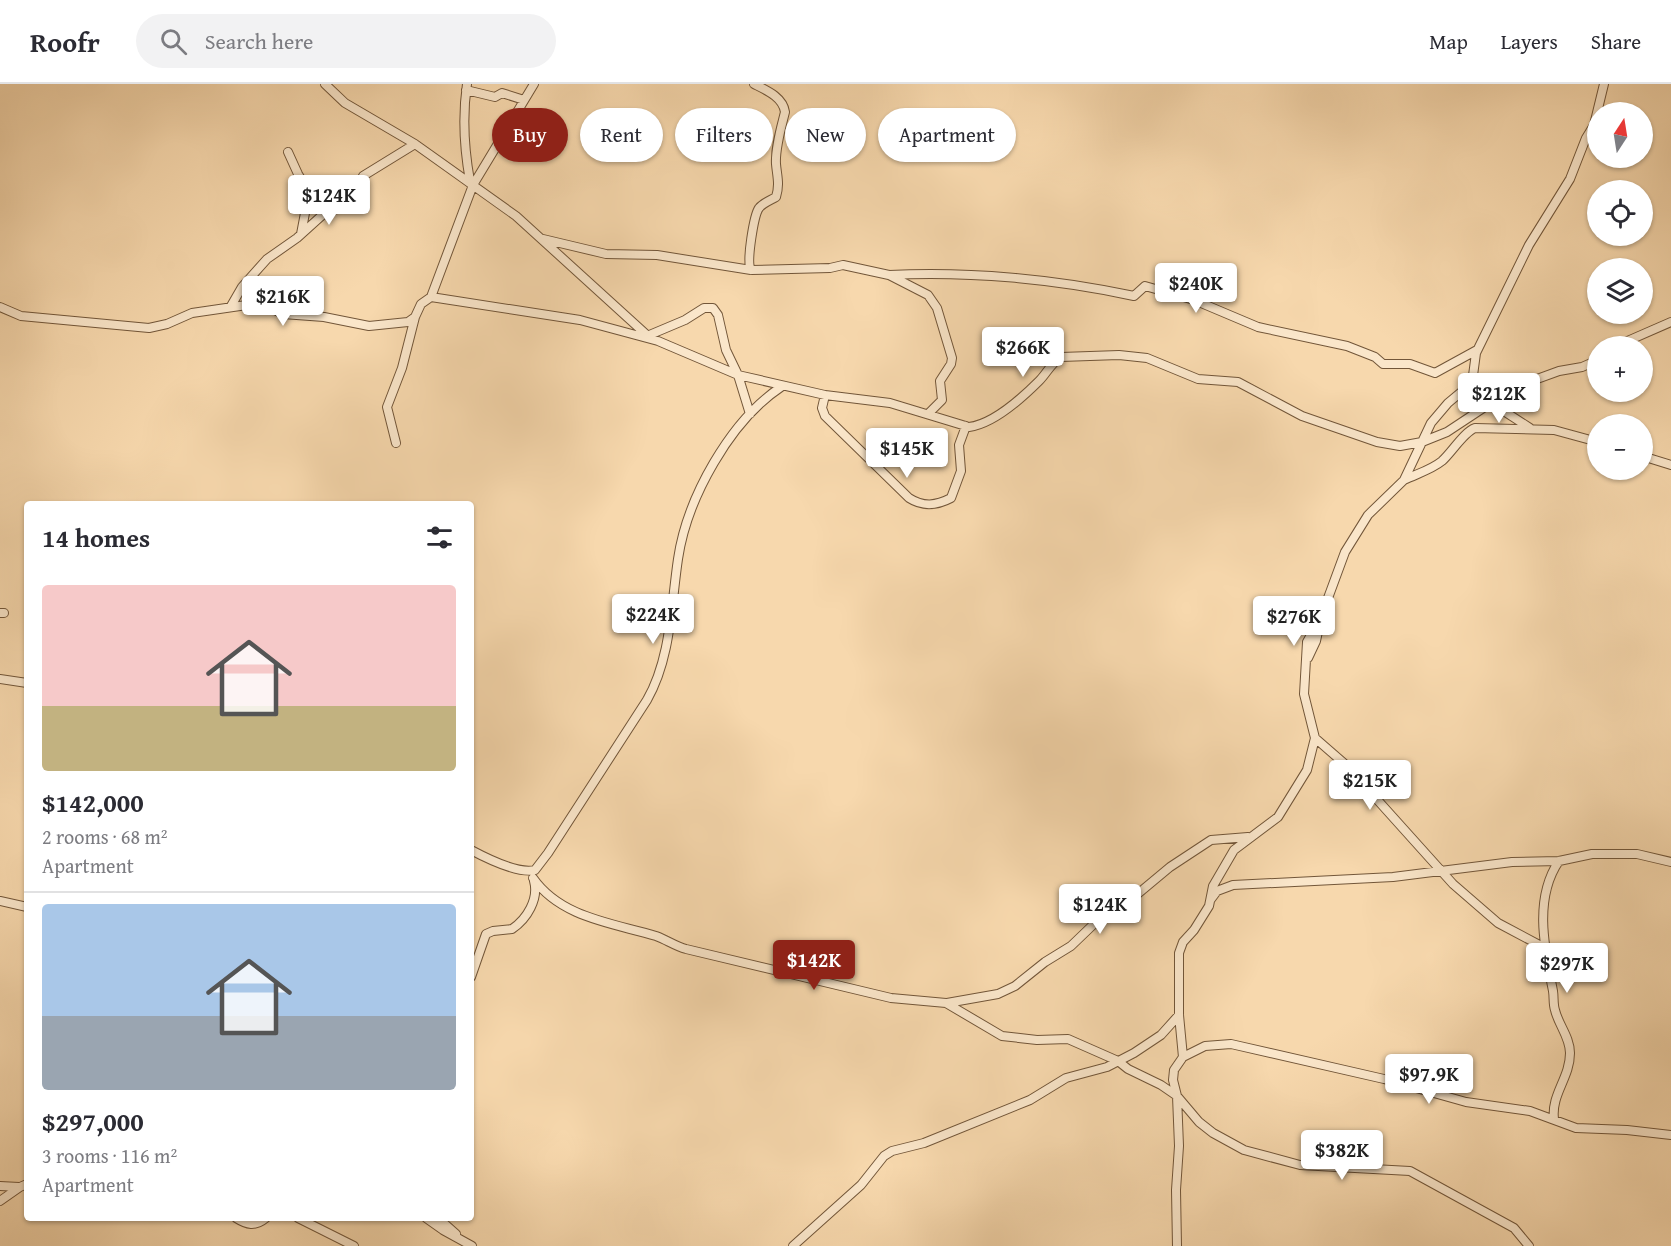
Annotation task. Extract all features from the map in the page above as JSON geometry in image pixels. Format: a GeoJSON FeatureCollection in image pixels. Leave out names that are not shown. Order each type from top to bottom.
{"type":"FeatureCollection","features":[{"type":"Feature","properties":{"kind":"street"},"geometry":{"type":"LineString","coordinates":[[325,84],[345,103],[415,144],[471,183],[543,239],[647,336],[738,375],[781,387],[890,403],[966,426],[977,426],[996,416],[1039,380],[1061,357],[1119,355],[1156,361],[1198,379],[1238,382],[1302,416],[1377,442],[1400,446],[1422,442],[1454,429],[1515,387],[1559,371],[1587,365]]}},
{"type":"Feature","properties":{"kind":"street"},"geometry":{"type":"LineString","coordinates":[[396,443],[387,407],[402,368],[415,317],[422,304],[431,297],[471,183],[534,84]]}},
{"type":"Feature","properties":{"kind":"street"},"geometry":{"type":"LineString","coordinates":[[751,270],[748,265],[748,253],[757,212],[761,206],[776,197],[778,191],[776,156],[785,112],[784,106],[775,96],[754,84]]}},
{"type":"Feature","properties":{"kind":"street"},"geometry":{"type":"LineString","coordinates":[[1404,480],[1431,423],[1448,403],[1468,388],[1474,375],[1476,353],[1518,264],[1536,230],[1570,179],[1586,138],[1594,125],[1604,84]]}},
{"type":"Feature","properties":{"kind":"street"},"geometry":{"type":"LineString","coordinates":[[471,183],[464,146],[463,120],[467,87],[495,97],[502,93],[524,100]]}},
{"type":"Feature","properties":{"kind":"street"},"geometry":{"type":"LineString","coordinates":[[231,306],[242,287],[267,259],[301,234],[328,210],[348,208],[363,176],[415,144]]}},
{"type":"Feature","properties":{"kind":"street"},"geometry":{"type":"LineString","coordinates":[[288,152],[291,162],[309,192],[301,234]]}},
{"type":"Feature","properties":{"kind":"street"},"geometry":{"type":"LineString","coordinates":[[543,239],[606,254],[657,255],[751,270],[830,268],[843,265],[889,274],[923,273],[1060,281],[1134,296],[1138,295],[1141,287],[1145,286],[1210,306],[1258,327],[1340,343],[1375,357],[1383,364],[1410,364],[1435,373],[1480,348]]}},
{"type":"Feature","properties":{"kind":"street"},"geometry":{"type":"LineString","coordinates":[[889,274],[917,287],[934,301],[952,353],[951,364],[940,381],[942,400],[929,413]]}},
{"type":"Feature","properties":{"kind":"street"},"geometry":{"type":"LineString","coordinates":[[431,297],[580,320],[658,341]]}},
{"type":"Feature","properties":{"kind":"street"},"geometry":{"type":"LineString","coordinates":[[0,307],[21,316],[149,328],[192,313],[260,303],[284,314],[324,317],[369,326],[400,323],[415,317]]}},
{"type":"Feature","properties":{"kind":"street"},"geometry":{"type":"LineString","coordinates":[[647,336],[685,320],[704,308],[713,309],[718,315],[726,350],[738,375],[750,414]]}},
{"type":"Feature","properties":{"kind":"street"},"geometry":{"type":"LineString","coordinates":[[1639,336],[1671,322]]}},
{"type":"Feature","properties":{"kind":"street"},"geometry":{"type":"LineString","coordinates":[[1474,375],[1482,390],[1494,400],[1496,406],[1531,429]]}},
{"type":"Feature","properties":{"kind":"street"},"geometry":{"type":"LineString","coordinates":[[474,968],[486,934],[512,929],[529,910],[536,894],[533,875],[649,697],[665,655],[679,551],[710,466],[765,397],[781,387]]}},
{"type":"Feature","properties":{"kind":"street"},"geometry":{"type":"LineString","coordinates":[[825,395],[822,408],[825,416],[909,498],[923,505],[937,504],[951,498],[961,471],[959,445],[966,426]]}},
{"type":"Feature","properties":{"kind":"street"},"geometry":{"type":"LineString","coordinates":[[1209,906],[1213,886],[1234,850],[1278,817],[1307,770],[1315,738],[1304,694],[1307,642],[1321,617],[1337,569],[1354,535],[1368,514],[1404,480],[1435,466],[1455,449],[1472,429],[1531,429],[1564,432],[1587,439]]}},
{"type":"Feature","properties":{"kind":"street"},"geometry":{"type":"LineString","coordinates":[[1653,459],[1671,465]]}},
{"type":"Feature","properties":{"kind":"street"},"geometry":{"type":"LineString","coordinates":[[0,679],[24,683]]}},
{"type":"Feature","properties":{"kind":"street"},"geometry":{"type":"LineString","coordinates":[[1315,738],[1346,765],[1439,871],[1498,923],[1545,948]]}},
{"type":"Feature","properties":{"kind":"street"},"geometry":{"type":"LineString","coordinates":[[474,852],[495,862],[533,875],[540,888],[579,914],[657,936],[686,950],[808,976],[865,992],[907,1000],[946,1003],[999,994],[1015,986],[1045,962],[1071,946],[1096,922],[1128,902],[1170,867],[1211,840],[1250,837]]}},
{"type":"Feature","properties":{"kind":"street"},"geometry":{"type":"LineString","coordinates":[[1213,886],[1393,877],[1512,862],[1559,861],[1592,854],[1637,854],[1671,862]]}},
{"type":"Feature","properties":{"kind":"street"},"geometry":{"type":"LineString","coordinates":[[1554,1119],[1554,1100],[1567,1075],[1570,1053],[1555,1010],[1545,948],[1544,925],[1548,884],[1559,861]]}},
{"type":"Feature","properties":{"kind":"street"},"geometry":{"type":"LineString","coordinates":[[1183,1057],[1179,1015],[1179,953],[1183,942],[1194,930],[1209,906],[1212,896],[1225,886]]}},
{"type":"Feature","properties":{"kind":"street"},"geometry":{"type":"LineString","coordinates":[[0,901],[24,906]]}},
{"type":"Feature","properties":{"kind":"street"},"geometry":{"type":"LineString","coordinates":[[946,1003],[1002,1036],[1037,1040],[1068,1039],[1118,1061],[1177,1096],[1199,1122],[1213,1133],[1244,1150],[1300,1165],[1410,1171],[1514,1228],[1529,1246]]}},
{"type":"Feature","properties":{"kind":"street"},"geometry":{"type":"LineString","coordinates":[[793,1246],[861,1185],[877,1162],[892,1151],[940,1137],[1030,1100],[1066,1078],[1094,1072],[1118,1061],[1161,1035],[1179,1015]]}},
{"type":"Feature","properties":{"kind":"street"},"geometry":{"type":"LineString","coordinates":[[1177,1246],[1177,1096],[1173,1080],[1174,1070],[1183,1057],[1205,1046],[1231,1044],[1384,1079],[1457,1100],[1519,1108],[1585,1130],[1627,1130],[1671,1135]]}},
{"type":"Feature","properties":{"kind":"street"},"geometry":{"type":"LineString","coordinates":[[0,1186],[23,1185]]}},
{"type":"Feature","properties":{"kind":"street"},"geometry":{"type":"LineString","coordinates":[[0,1201],[23,1185]]}},
{"type":"Feature","properties":{"kind":"street"},"geometry":{"type":"LineString","coordinates":[[242,1221],[256,1225],[262,1221]]}},
{"type":"Feature","properties":{"kind":"street"},"geometry":{"type":"LineString","coordinates":[[304,1221],[354,1246]]}},
{"type":"Feature","properties":{"kind":"street"},"geometry":{"type":"LineString","coordinates":[[431,1221],[471,1246]]}},
{"type":"Feature","properties":{"kind":"street"},"geometry":{"type":"LineString","coordinates":[[442,1221],[471,1246]]}}]}
